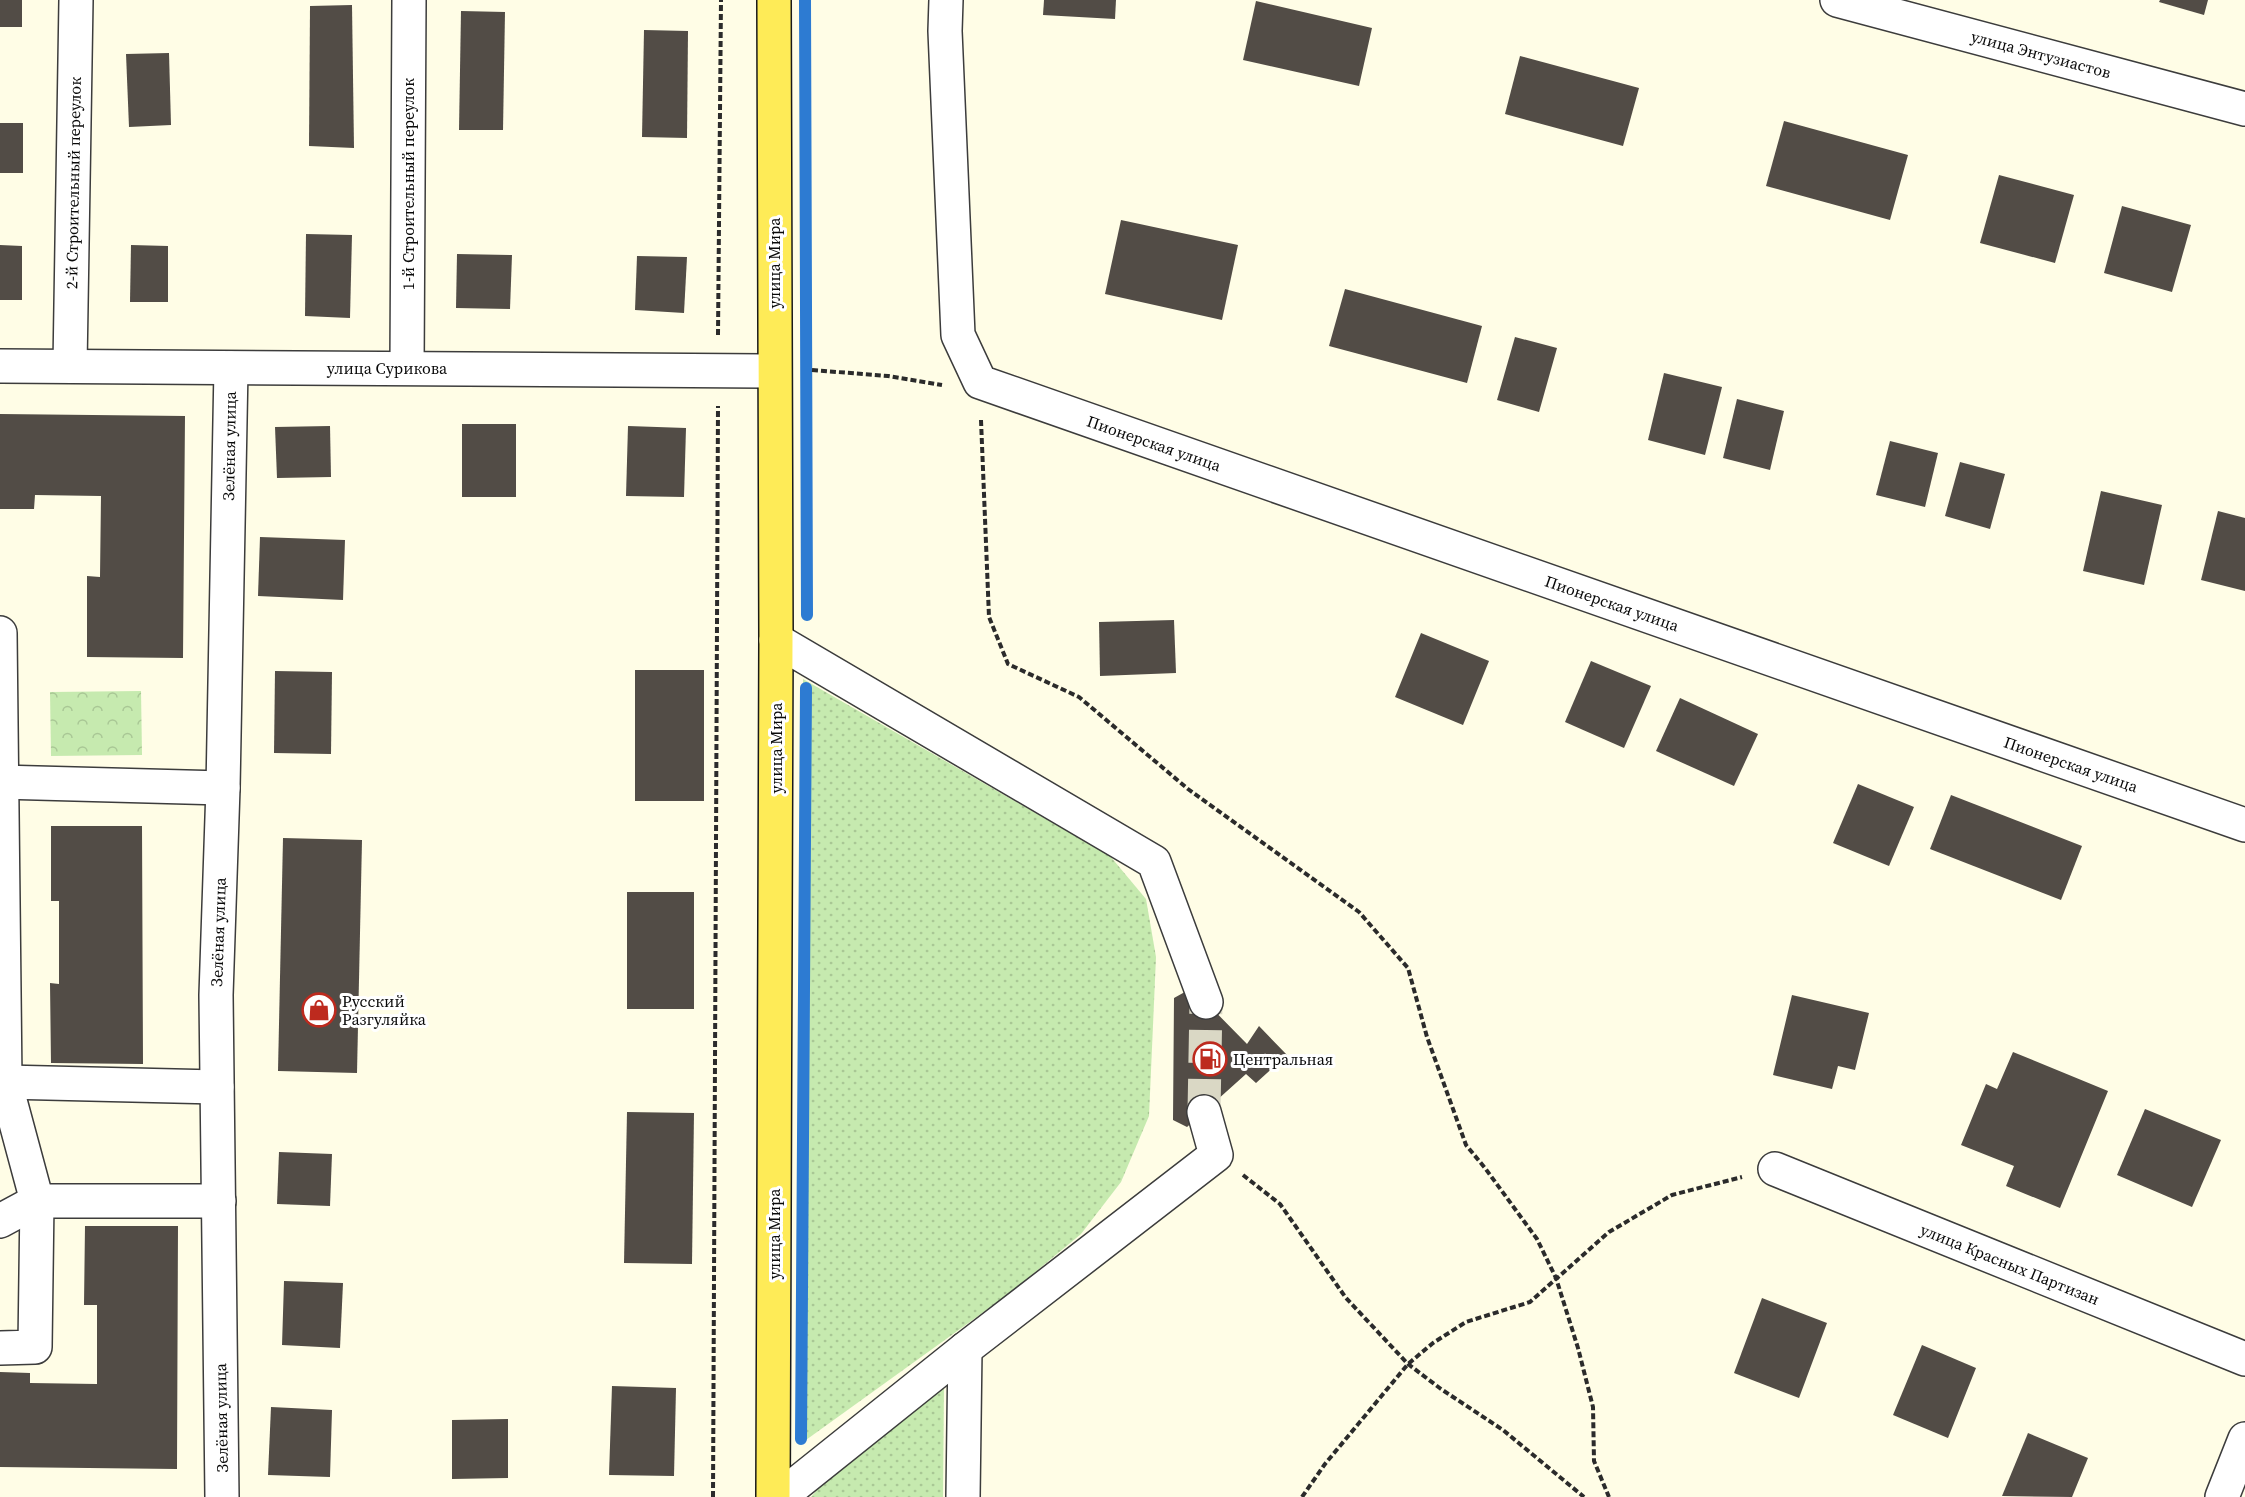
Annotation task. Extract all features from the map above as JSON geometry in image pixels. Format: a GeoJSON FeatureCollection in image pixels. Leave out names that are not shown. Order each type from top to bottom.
{"type":"FeatureCollection","features":[{"type":"Feature","properties":{"kind":"main road","name":"улица Мира"},"geometry":{"type":"LineString","coordinates":[[773,1497],[776,640],[774,0]]}},
{"type":"Feature","properties":{"kind":"street","name":"2-й Строительный переулок"},"geometry":{"type":"LineString","coordinates":[[70,366],[76,0]]}},
{"type":"Feature","properties":{"kind":"street","name":"1-й Строительный переулок"},"geometry":{"type":"LineString","coordinates":[[407,368],[409,0]]}},
{"type":"Feature","properties":{"kind":"street"},"geometry":{"type":"LineString","coordinates":[[946,0],[945,31],[958,334],[980,382]]}},
{"type":"Feature","properties":{"kind":"street","name":"улица Энтузиастов"},"geometry":{"type":"LineString","coordinates":[[1837,0],[2245,109]]}},
{"type":"Feature","properties":{"kind":"street","name":"улица Сурикова"},"geometry":{"type":"LineString","coordinates":[[0,366],[774,371]]}},
{"type":"Feature","properties":{"kind":"street","name":"Зелёная улица"},"geometry":{"type":"LineString","coordinates":[[222,1497],[216,994],[224,788],[231,368]]}},
{"type":"Feature","properties":{"kind":"street","name":"Пионерская улица"},"geometry":{"type":"LineString","coordinates":[[980,382],[2245,825]]}},
{"type":"Feature","properties":{"kind":"street"},"geometry":{"type":"LineString","coordinates":[[0,633],[2,1081],[37,1201],[35,1347],[0,1347]]}},
{"type":"Feature","properties":{"kind":"street"},"geometry":{"type":"LineString","coordinates":[[776,640],[1154,862],[1206,1002]]}},
{"type":"Feature","properties":{"kind":"street"},"geometry":{"type":"LineString","coordinates":[[0,782],[224,788]]}},
{"type":"Feature","properties":{"kind":"street"},"geometry":{"type":"LineString","coordinates":[[2,1081],[217,1087]]}},
{"type":"Feature","properties":{"kind":"street"},"geometry":{"type":"LineString","coordinates":[[780,1497],[964,1349],[1216,1155],[1203,1112]]}},
{"type":"Feature","properties":{"kind":"street","name":"улица Красных Партизан"},"geometry":{"type":"LineString","coordinates":[[1775,1169],[2245,1359]]}},
{"type":"Feature","properties":{"kind":"street"},"geometry":{"type":"LineString","coordinates":[[0,1221],[37,1201],[219,1201]]}},
{"type":"Feature","properties":{"kind":"street"},"geometry":{"type":"LineString","coordinates":[[963,1497],[964,1349]]}},
{"type":"Feature","properties":{"kind":"street"},"geometry":{"type":"LineString","coordinates":[[2222,1497],[2245,1439]]}},
{"type":"Feature","properties":{"kind":"path"},"geometry":{"type":"LineString","coordinates":[[713,1497],[721,0]]}},
{"type":"Feature","properties":{"kind":"path"},"geometry":{"type":"LineString","coordinates":[[774,371],[800,368],[888,376],[949,386],[980,382],[988,617],[1008,664],[1078,697],[1188,789],[1359,912],[1408,968],[1427,1037],[1466,1145],[1537,1239],[1556,1278],[1578,1348],[1593,1407],[1594,1461],[1609,1497]]}},
{"type":"Feature","properties":{"kind":"path"},"geometry":{"type":"LineString","coordinates":[[1216,1155],[1280,1204],[1346,1298],[1408,1364],[1503,1430],[1584,1497]]}},
{"type":"Feature","properties":{"kind":"path"},"geometry":{"type":"LineString","coordinates":[[1302,1497],[1325,1464],[1408,1364],[1433,1343],[1466,1322],[1530,1302],[1609,1232],[1672,1195],[1775,1169]]}},
{"type":"Feature","properties":{"kind":"green space"},"geometry":{"type":"Polygon","coordinates":[[[803,679],[1110,856],[1146,899],[1156,957],[1149,1116],[1121,1182],[1081,1234],[1010,1293],[799,1445],[803,679]]]}},
{"type":"Feature","properties":{"kind":"green space"},"geometry":{"type":"Polygon","coordinates":[[[141,691],[142,755],[51,756],[50,692],[141,691]]]}},
{"type":"Feature","properties":{"kind":"green space"},"geometry":{"type":"Polygon","coordinates":[[[944,1386],[943,1497],[811,1497],[845,1458],[944,1386]]]}},
{"type":"Feature","properties":{"kind":"building"},"geometry":{"type":"Polygon","coordinates":[[[0,0],[22,0],[22,27],[0,27],[0,0]]]}},
{"type":"Feature","properties":{"kind":"building"},"geometry":{"type":"Polygon","coordinates":[[[1044,0],[1116,0],[1115,19],[1043,15],[1044,0]]]}},
{"type":"Feature","properties":{"kind":"building"},"geometry":{"type":"Polygon","coordinates":[[[2160,0],[2208,0],[2204,15],[2159,2],[2160,0]]]}},
{"type":"Feature","properties":{"kind":"building"},"geometry":{"type":"Polygon","coordinates":[[[1256,1],[1372,28],[1359,86],[1243,60],[1256,1]]]}},
{"type":"Feature","properties":{"kind":"building"},"geometry":{"type":"Polygon","coordinates":[[[352,5],[354,148],[309,146],[310,6],[352,5]]]}},
{"type":"Feature","properties":{"kind":"building"},"geometry":{"type":"Polygon","coordinates":[[[461,11],[505,12],[503,130],[459,130],[461,11]]]}},
{"type":"Feature","properties":{"kind":"building"},"geometry":{"type":"Polygon","coordinates":[[[644,30],[688,31],[687,138],[642,137],[644,30]]]}},
{"type":"Feature","properties":{"kind":"building"},"geometry":{"type":"Polygon","coordinates":[[[169,53],[171,125],[129,127],[126,54],[169,53]]]}},
{"type":"Feature","properties":{"kind":"building"},"geometry":{"type":"Polygon","coordinates":[[[1520,56],[1639,88],[1623,146],[1505,114],[1520,56]]]}},
{"type":"Feature","properties":{"kind":"building"},"geometry":{"type":"Polygon","coordinates":[[[1784,121],[1908,155],[1890,220],[1766,186],[1784,121]]]}},
{"type":"Feature","properties":{"kind":"building"},"geometry":{"type":"Polygon","coordinates":[[[0,123],[23,123],[23,173],[0,173],[0,123]]]}},
{"type":"Feature","properties":{"kind":"building"},"geometry":{"type":"Polygon","coordinates":[[[1999,175],[2074,195],[2055,263],[1980,243],[1999,175]]]}},
{"type":"Feature","properties":{"kind":"building"},"geometry":{"type":"Polygon","coordinates":[[[2122,206],[2191,225],[2172,292],[2104,273],[2122,206]]]}},
{"type":"Feature","properties":{"kind":"building"},"geometry":{"type":"Polygon","coordinates":[[[1121,220],[1238,245],[1222,320],[1105,294],[1121,220]]]}},
{"type":"Feature","properties":{"kind":"building"},"geometry":{"type":"Polygon","coordinates":[[[306,234],[352,235],[350,318],[305,316],[306,234]]]}},
{"type":"Feature","properties":{"kind":"building"},"geometry":{"type":"Polygon","coordinates":[[[0,245],[22,246],[22,300],[0,300],[0,245]]]}},
{"type":"Feature","properties":{"kind":"building"},"geometry":{"type":"Polygon","coordinates":[[[131,245],[168,246],[168,302],[130,302],[131,245]]]}},
{"type":"Feature","properties":{"kind":"building"},"geometry":{"type":"Polygon","coordinates":[[[457,254],[512,255],[510,309],[456,308],[457,254]]]}},
{"type":"Feature","properties":{"kind":"building"},"geometry":{"type":"Polygon","coordinates":[[[637,256],[687,257],[684,313],[635,310],[637,256]]]}},
{"type":"Feature","properties":{"kind":"building"},"geometry":{"type":"Polygon","coordinates":[[[1345,289],[1482,326],[1467,383],[1329,346],[1345,289]]]}},
{"type":"Feature","properties":{"kind":"building"},"geometry":{"type":"Polygon","coordinates":[[[1515,337],[1557,348],[1539,412],[1497,400],[1515,337]]]}},
{"type":"Feature","properties":{"kind":"building"},"geometry":{"type":"Polygon","coordinates":[[[1664,373],[1722,387],[1705,455],[1648,440],[1664,373]]]}},
{"type":"Feature","properties":{"kind":"building"},"geometry":{"type":"Polygon","coordinates":[[[1737,399],[1784,411],[1770,470],[1723,458],[1737,399]]]}},
{"type":"Feature","properties":{"kind":"building"},"geometry":{"type":"Polygon","coordinates":[[[0,414],[185,416],[183,658],[87,657],[87,576],[100,577],[101,496],[35,495],[34,509],[0,509],[0,414]]]}},
{"type":"Feature","properties":{"kind":"building"},"geometry":{"type":"Polygon","coordinates":[[[462,424],[516,424],[516,497],[462,497],[462,424]]]}},
{"type":"Feature","properties":{"kind":"building"},"geometry":{"type":"Polygon","coordinates":[[[330,426],[331,477],[277,478],[275,427],[330,426]]]}},
{"type":"Feature","properties":{"kind":"building"},"geometry":{"type":"Polygon","coordinates":[[[628,426],[686,428],[684,497],[626,496],[628,426]]]}},
{"type":"Feature","properties":{"kind":"building"},"geometry":{"type":"Polygon","coordinates":[[[1890,441],[1938,453],[1925,507],[1876,495],[1890,441]]]}},
{"type":"Feature","properties":{"kind":"building"},"geometry":{"type":"Polygon","coordinates":[[[1960,462],[2005,474],[1990,529],[1945,516],[1960,462]]]}},
{"type":"Feature","properties":{"kind":"building"},"geometry":{"type":"Polygon","coordinates":[[[2101,491],[2162,505],[2144,585],[2083,571],[2101,491]]]}},
{"type":"Feature","properties":{"kind":"building"},"geometry":{"type":"Polygon","coordinates":[[[2218,511],[2245,518],[2245,591],[2201,580],[2218,511]]]}},
{"type":"Feature","properties":{"kind":"building"},"geometry":{"type":"Polygon","coordinates":[[[260,537],[345,540],[343,600],[258,596],[260,537]]]}},
{"type":"Feature","properties":{"kind":"building"},"geometry":{"type":"Polygon","coordinates":[[[1174,620],[1176,673],[1100,676],[1099,622],[1174,620]]]}},
{"type":"Feature","properties":{"kind":"building"},"geometry":{"type":"Polygon","coordinates":[[[1421,633],[1489,661],[1463,725],[1395,697],[1421,633]]]}},
{"type":"Feature","properties":{"kind":"building"},"geometry":{"type":"Polygon","coordinates":[[[1591,661],[1651,686],[1624,748],[1565,722],[1591,661]]]}},
{"type":"Feature","properties":{"kind":"building"},"geometry":{"type":"Polygon","coordinates":[[[635,670],[704,670],[704,801],[635,801],[635,670]]]}},
{"type":"Feature","properties":{"kind":"building"},"geometry":{"type":"Polygon","coordinates":[[[275,671],[332,672],[331,754],[274,753],[275,671]]]}},
{"type":"Feature","properties":{"kind":"building"},"geometry":{"type":"Polygon","coordinates":[[[1680,698],[1758,734],[1734,786],[1656,751],[1680,698]]]}},
{"type":"Feature","properties":{"kind":"building"},"geometry":{"type":"Polygon","coordinates":[[[1858,784],[1914,807],[1889,866],[1833,843],[1858,784]]]}},
{"type":"Feature","properties":{"kind":"building"},"geometry":{"type":"Polygon","coordinates":[[[1951,795],[2082,846],[2061,900],[1930,849],[1951,795]]]}},
{"type":"Feature","properties":{"kind":"building"},"geometry":{"type":"Polygon","coordinates":[[[51,826],[142,826],[143,1064],[51,1063],[50,983],[59,984],[59,901],[51,901],[51,826]]]}},
{"type":"Feature","properties":{"kind":"building","name":"Русский Разгуляйка"},"geometry":{"type":"Polygon","coordinates":[[[283,838],[362,840],[357,1073],[278,1071],[283,838]]]}},
{"type":"Feature","properties":{"kind":"building"},"geometry":{"type":"Polygon","coordinates":[[[627,892],[694,892],[694,1009],[627,1009],[627,892]]]}},
{"type":"Feature","properties":{"kind":"building","name":"Центральная"},"geometry":{"type":"Polygon","coordinates":[[[1192,988],[1247,1044],[1259,1026],[1287,1055],[1256,1083],[1246,1074],[1187,1127],[1173,1120],[1174,998],[1192,988]]]}},
{"type":"Feature","properties":{"kind":"building"},"geometry":{"type":"Polygon","coordinates":[[[1792,995],[1869,1013],[1855,1070],[1838,1066],[1832,1089],[1773,1075],[1792,995]]]}},
{"type":"Feature","properties":{"kind":"building"},"geometry":{"type":"Polygon","coordinates":[[[2013,1052],[2108,1091],[2060,1208],[2006,1186],[2014,1166],[1961,1145],[1986,1084],[1997,1089],[2013,1052]]]}},
{"type":"Feature","properties":{"kind":"building"},"geometry":{"type":"Polygon","coordinates":[[[2145,1109],[2221,1140],[2192,1207],[2117,1175],[2145,1109]]]}},
{"type":"Feature","properties":{"kind":"building"},"geometry":{"type":"Polygon","coordinates":[[[627,1112],[694,1113],[692,1264],[624,1263],[627,1112]]]}},
{"type":"Feature","properties":{"kind":"building"},"geometry":{"type":"Polygon","coordinates":[[[279,1152],[332,1154],[330,1206],[277,1204],[279,1152]]]}},
{"type":"Feature","properties":{"kind":"building"},"geometry":{"type":"Polygon","coordinates":[[[85,1226],[178,1226],[177,1469],[0,1467],[0,1372],[30,1373],[30,1383],[97,1384],[97,1305],[84,1305],[85,1226]]]}},
{"type":"Feature","properties":{"kind":"building"},"geometry":{"type":"Polygon","coordinates":[[[284,1281],[343,1283],[340,1348],[282,1345],[284,1281]]]}},
{"type":"Feature","properties":{"kind":"building"},"geometry":{"type":"Polygon","coordinates":[[[1762,1298],[1827,1323],[1799,1398],[1734,1373],[1762,1298]]]}},
{"type":"Feature","properties":{"kind":"building"},"geometry":{"type":"Polygon","coordinates":[[[1922,1345],[1976,1368],[1948,1438],[1893,1415],[1922,1345]]]}},
{"type":"Feature","properties":{"kind":"building"},"geometry":{"type":"Polygon","coordinates":[[[612,1386],[676,1388],[674,1476],[609,1475],[612,1386]]]}},
{"type":"Feature","properties":{"kind":"building"},"geometry":{"type":"Polygon","coordinates":[[[271,1407],[332,1410],[330,1477],[268,1475],[271,1407]]]}},
{"type":"Feature","properties":{"kind":"building"},"geometry":{"type":"Polygon","coordinates":[[[508,1419],[508,1478],[452,1479],[452,1420],[508,1419]]]}},
{"type":"Feature","properties":{"kind":"building"},"geometry":{"type":"Polygon","coordinates":[[[2028,1433],[2088,1458],[2072,1497],[2002,1496],[2028,1433]]]}},
{"type":"Feature","properties":{"kind":"waterway"},"geometry":{"type":"LineString","coordinates":[[805,0],[807,615]]}},
{"type":"Feature","properties":{"kind":"waterway"},"geometry":{"type":"LineString","coordinates":[[801,1439],[806,688]]}},
{"type":"Feature","properties":{"kind":"tunnel"},"geometry":{"type":"LineString","coordinates":[[1204,1112],[1206,1002]]}},
{"type":"Feature","properties":{"kind":"place","name":"Русский Разгуляйка"},"geometry":{"type":"Point","coordinates":[319,1010]}},
{"type":"Feature","properties":{"kind":"place","name":"Центральная"},"geometry":{"type":"Point","coordinates":[1210,1059]}}]}
